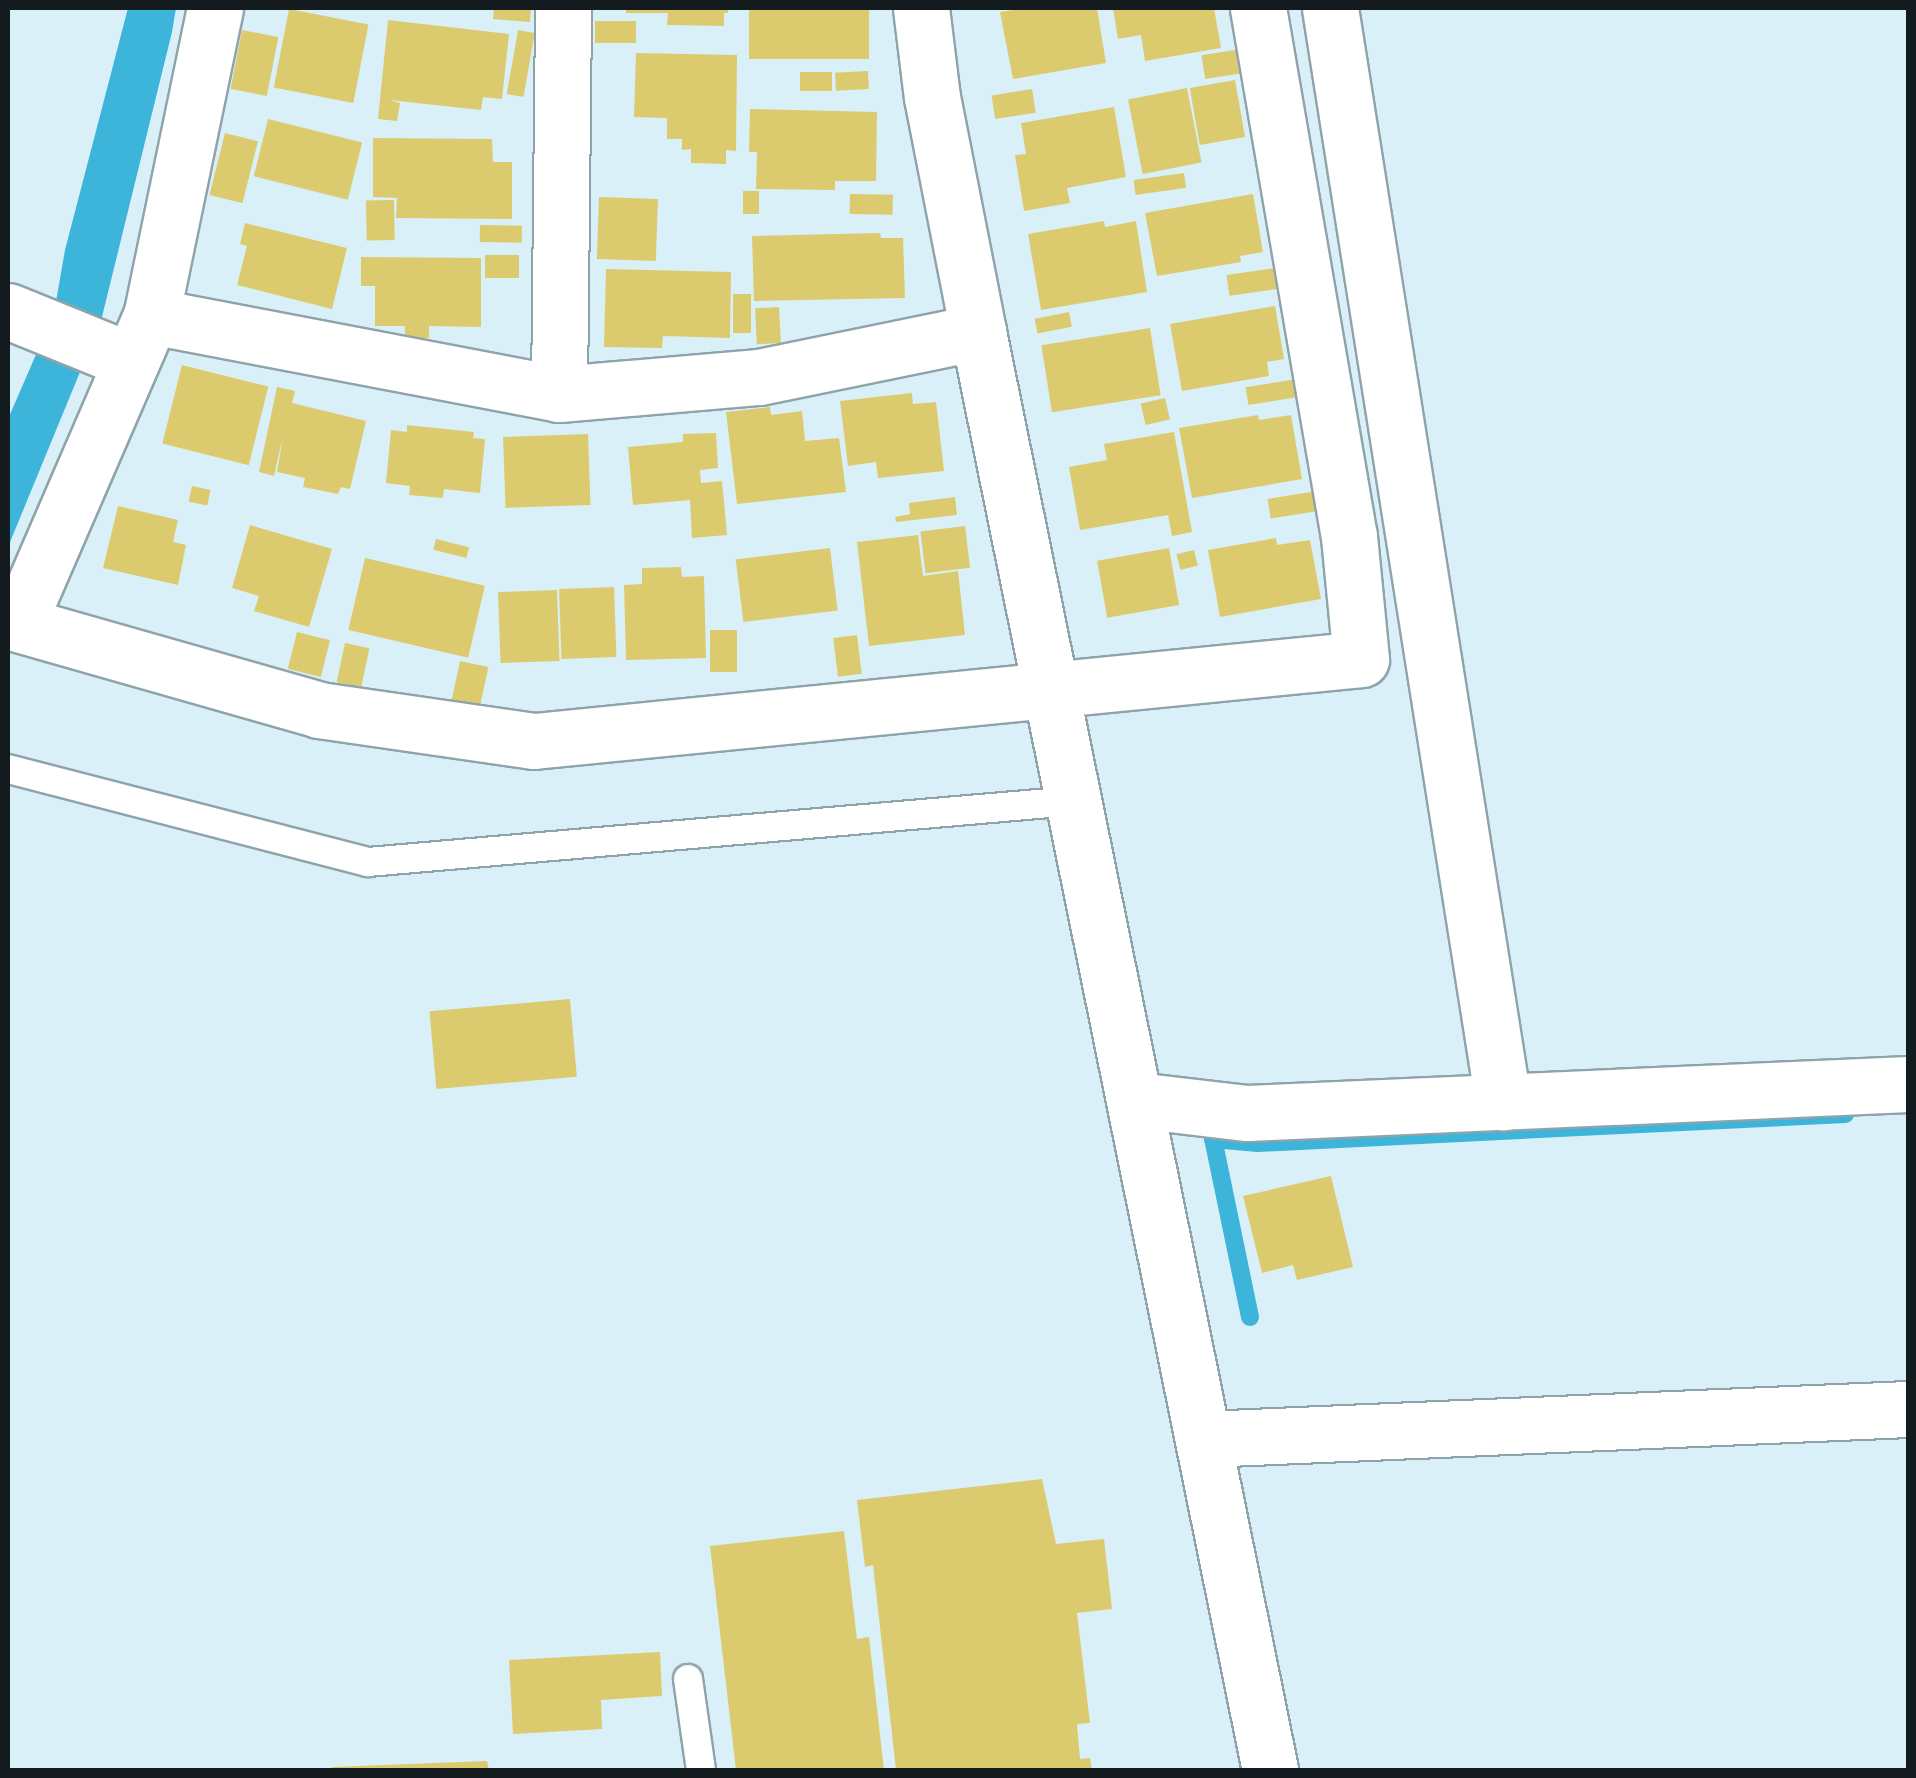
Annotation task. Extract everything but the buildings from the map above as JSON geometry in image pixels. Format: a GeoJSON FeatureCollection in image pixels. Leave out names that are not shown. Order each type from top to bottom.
{"type":"FeatureCollection","features":[{"type":"Feature","properties":{"kind":"street"},"geometry":{"type":"LineString","coordinates":[[215,8],[129,343],[13,622],[320,710],[534,741],[1361,659],[1349,537],[1258,8]]}},
{"type":"Feature","properties":{"kind":"street"},"geometry":{"type":"LineString","coordinates":[[559,394],[562,8]]}},
{"type":"Feature","properties":{"kind":"street"},"geometry":{"type":"LineString","coordinates":[[922,8],[932,96],[978,332],[1270,1770]]}},
{"type":"Feature","properties":{"kind":"street"},"geometry":{"type":"LineString","coordinates":[[1330,8],[1504,1102]]}},
{"type":"Feature","properties":{"kind":"street"},"geometry":{"type":"LineString","coordinates":[[8,311],[129,343],[559,394],[759,377],[978,332]]}},
{"type":"Feature","properties":{"kind":"street"},"geometry":{"type":"LineString","coordinates":[[1136,1100],[1247,1114],[1908,1084]]}},
{"type":"Feature","properties":{"kind":"street"},"geometry":{"type":"LineString","coordinates":[[1204,1440],[1908,1409]]}},
{"type":"Feature","properties":{"kind":"lane"},"geometry":{"type":"LineString","coordinates":[[8,769],[368,862],[1073,800]]}},
{"type":"Feature","properties":{"kind":"lane"},"geometry":{"type":"LineString","coordinates":[[688,1679],[701,1770]]}},
{"type":"Feature","properties":{"kind":"water"},"geometry":{"type":"Polygon","coordinates":[[[128,8],[176,8],[172,32],[101,321],[8,547],[8,419],[54,313],[65,250],[128,8]]]}},
{"type":"Feature","properties":{"kind":"waterway"},"geometry":{"type":"LineString","coordinates":[[1250,1317],[1213,1139],[1258,1143],[1845,1114]]}}]}
